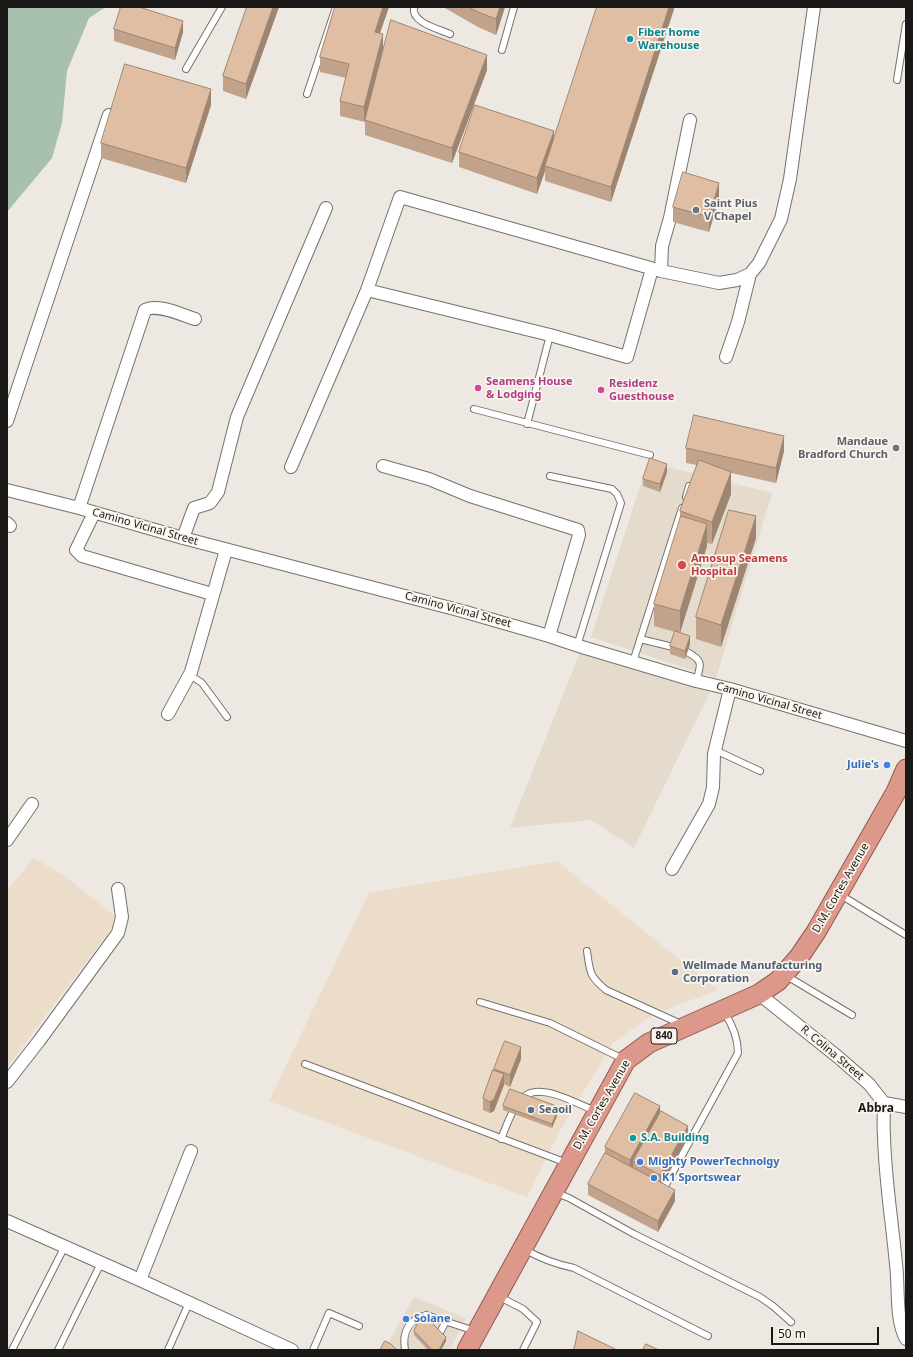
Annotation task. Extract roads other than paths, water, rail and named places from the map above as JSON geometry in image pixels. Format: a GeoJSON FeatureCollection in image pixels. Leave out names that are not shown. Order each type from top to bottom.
{"type":"FeatureCollection","features":[{"type":"Feature","properties":{"kind":"highway","name":"D.M. Cortes Avenue"},"geometry":{"type":"LineString","coordinates":[[467,1350],[568,1163],[626,1060],[649,1043],[722,1009],[759,994],[773,985],[784,975],[799,957],[816,932],[898,793],[906,768]]}},
{"type":"Feature","properties":{"kind":"street"},"geometry":{"type":"LineString","coordinates":[[726,357],[738,322],[750,274],[759,263],[781,219],[790,179],[814,7]]}},
{"type":"Feature","properties":{"kind":"street"},"geometry":{"type":"LineString","coordinates":[[7,421],[109,115]]}},
{"type":"Feature","properties":{"kind":"street"},"geometry":{"type":"LineString","coordinates":[[367,290],[550,335],[627,357],[657,270],[670,218],[690,120]]}},
{"type":"Feature","properties":{"kind":"street"},"geometry":{"type":"LineString","coordinates":[[290,467],[367,290],[400,197],[657,270],[720,283],[736,280],[750,274]]}},
{"type":"Feature","properties":{"kind":"street"},"geometry":{"type":"LineString","coordinates":[[182,538],[194,508],[210,504],[218,492],[237,417],[326,208]]}},
{"type":"Feature","properties":{"kind":"street"},"geometry":{"type":"LineString","coordinates":[[79,508],[145,310],[148,308],[158,308],[195,319]]}},
{"type":"Feature","properties":{"kind":"street"},"geometry":{"type":"LineString","coordinates":[[383,466],[429,479],[470,496],[578,530],[579,535],[549,636]]}},
{"type":"Feature","properties":{"kind":"street","name":"Camino Vicinal Street"},"geometry":{"type":"LineString","coordinates":[[7,490],[79,508],[226,550],[462,611],[696,681],[730,689],[906,741]]}},
{"type":"Feature","properties":{"kind":"street"},"geometry":{"type":"LineString","coordinates":[[94,513],[76,550],[82,556],[212,594]]}},
{"type":"Feature","properties":{"kind":"street"},"geometry":{"type":"LineString","coordinates":[[168,714],[191,672],[212,594],[226,550]]}},
{"type":"Feature","properties":{"kind":"street"},"geometry":{"type":"LineString","coordinates":[[672,869],[709,804],[713,787],[715,750],[730,689]]}},
{"type":"Feature","properties":{"kind":"street"},"geometry":{"type":"LineString","coordinates":[[7,840],[32,804]]}},
{"type":"Feature","properties":{"kind":"street"},"geometry":{"type":"LineString","coordinates":[[7,1082],[40,1041],[118,932],[122,918],[118,889]]}},
{"type":"Feature","properties":{"kind":"street","name":"R. Colina Street"},"geometry":{"type":"LineString","coordinates":[[759,994],[869,1084],[884,1103]]}},
{"type":"Feature","properties":{"kind":"street"},"geometry":{"type":"LineString","coordinates":[[906,1107],[884,1103],[884,1137],[897,1266],[898,1301],[903,1333],[906,1339]]}},
{"type":"Feature","properties":{"kind":"street"},"geometry":{"type":"LineString","coordinates":[[140,1280],[191,1151]]}},
{"type":"Feature","properties":{"kind":"street"},"geometry":{"type":"LineString","coordinates":[[7,1221],[292,1350]]}},
{"type":"Feature","properties":{"kind":"lane"},"geometry":{"type":"LineString","coordinates":[[186,69],[222,7]]}},
{"type":"Feature","properties":{"kind":"lane"},"geometry":{"type":"LineString","coordinates":[[307,94],[336,7]]}},
{"type":"Feature","properties":{"kind":"lane"},"geometry":{"type":"LineString","coordinates":[[414,7],[413,11],[415,17],[422,22],[450,34]]}},
{"type":"Feature","properties":{"kind":"lane"},"geometry":{"type":"LineString","coordinates":[[502,50],[514,7]]}},
{"type":"Feature","properties":{"kind":"lane"},"geometry":{"type":"LineString","coordinates":[[897,80],[906,24]]}},
{"type":"Feature","properties":{"kind":"lane"},"geometry":{"type":"LineString","coordinates":[[527,424],[550,335]]}},
{"type":"Feature","properties":{"kind":"lane"},"geometry":{"type":"LineString","coordinates":[[474,410],[650,455]]}},
{"type":"Feature","properties":{"kind":"lane"},"geometry":{"type":"LineString","coordinates":[[550,476],[612,489],[617,494],[621,503],[577,646]]}},
{"type":"Feature","properties":{"kind":"lane"},"geometry":{"type":"LineString","coordinates":[[633,662],[689,486]]}},
{"type":"Feature","properties":{"kind":"lane"},"geometry":{"type":"LineString","coordinates":[[640,639],[673,647]]}},
{"type":"Feature","properties":{"kind":"lane"},"geometry":{"type":"LineString","coordinates":[[687,652],[697,657],[700,662],[696,681]]}},
{"type":"Feature","properties":{"kind":"lane"},"geometry":{"type":"LineString","coordinates":[[191,672],[193,677],[202,683],[227,717]]}},
{"type":"Feature","properties":{"kind":"lane"},"geometry":{"type":"LineString","coordinates":[[715,750],[760,771]]}},
{"type":"Feature","properties":{"kind":"lane"},"geometry":{"type":"LineString","coordinates":[[839,893],[906,935]]}},
{"type":"Feature","properties":{"kind":"lane"},"geometry":{"type":"LineString","coordinates":[[587,951],[592,976],[596,982],[606,990],[685,1026]]}},
{"type":"Feature","properties":{"kind":"lane"},"geometry":{"type":"LineString","coordinates":[[784,975],[852,1015]]}},
{"type":"Feature","properties":{"kind":"lane"},"geometry":{"type":"LineString","coordinates":[[480,1002],[550,1023],[626,1060]]}},
{"type":"Feature","properties":{"kind":"lane"},"geometry":{"type":"LineString","coordinates":[[663,1190],[738,1054],[738,1048],[732,1025],[722,1009]]}},
{"type":"Feature","properties":{"kind":"lane"},"geometry":{"type":"LineString","coordinates":[[305,1064],[568,1163]]}},
{"type":"Feature","properties":{"kind":"lane"},"geometry":{"type":"LineString","coordinates":[[501,1139],[510,1117],[520,1101],[527,1095],[538,1091],[564,1097],[596,1112]]}},
{"type":"Feature","properties":{"kind":"lane"},"geometry":{"type":"LineString","coordinates":[[553,1191],[569,1198],[634,1234],[760,1297],[791,1322]]}},
{"type":"Feature","properties":{"kind":"lane"},"geometry":{"type":"LineString","coordinates":[[12,1350],[65,1246]]}},
{"type":"Feature","properties":{"kind":"lane"},"geometry":{"type":"LineString","coordinates":[[523,1248],[536,1256],[553,1263],[574,1268],[708,1336]]}},
{"type":"Feature","properties":{"kind":"lane"},"geometry":{"type":"LineString","coordinates":[[58,1350],[101,1263]]}},
{"type":"Feature","properties":{"kind":"lane"},"geometry":{"type":"LineString","coordinates":[[496,1295],[523,1309],[537,1322],[523,1350]]}},
{"type":"Feature","properties":{"kind":"lane"},"geometry":{"type":"LineString","coordinates":[[168,1350],[189,1303]]}},
{"type":"Feature","properties":{"kind":"lane"},"geometry":{"type":"LineString","coordinates":[[313,1350],[329,1313],[359,1326]]}},
{"type":"Feature","properties":{"kind":"lane"},"geometry":{"type":"LineString","coordinates":[[406,1350],[404,1340],[408,1328],[416,1319],[426,1315],[476,1332]]}},
{"type":"Feature","properties":{"kind":"lane"},"geometry":{"type":"LineString","coordinates":[[431,1350],[446,1321]]}},
{"type":"Feature","properties":{"kind":"place","name":"Fiber home Warehouse"},"geometry":{"type":"Point","coordinates":[630,39]}},
{"type":"Feature","properties":{"kind":"place","name":"Saint Pius V Chapel"},"geometry":{"type":"Point","coordinates":[696,210]}},
{"type":"Feature","properties":{"kind":"place","name":"Seamens House & Lodging"},"geometry":{"type":"Point","coordinates":[478,388]}},
{"type":"Feature","properties":{"kind":"place","name":"Residenz Guesthouse"},"geometry":{"type":"Point","coordinates":[601,390]}},
{"type":"Feature","properties":{"kind":"place","name":"Mandaue Bradford Church"},"geometry":{"type":"Point","coordinates":[896,448]}},
{"type":"Feature","properties":{"kind":"place","name":"Amosup Seamens Hospital"},"geometry":{"type":"Point","coordinates":[682,565]}},
{"type":"Feature","properties":{"kind":"place","name":"Julie's"},"geometry":{"type":"Point","coordinates":[887,765]}},
{"type":"Feature","properties":{"kind":"place","name":"Wellmade Manufacturing Corporation"},"geometry":{"type":"Point","coordinates":[675,972]}},
{"type":"Feature","properties":{"kind":"place","name":"Seaoil"},"geometry":{"type":"Point","coordinates":[531,1110]}},
{"type":"Feature","properties":{"kind":"place","name":"S.A. Building"},"geometry":{"type":"Point","coordinates":[633,1138]}},
{"type":"Feature","properties":{"kind":"place","name":"Mighty PowerTechnolgy"},"geometry":{"type":"Point","coordinates":[640,1162]}},
{"type":"Feature","properties":{"kind":"place","name":"K1 Sportswear"},"geometry":{"type":"Point","coordinates":[654,1178]}},
{"type":"Feature","properties":{"kind":"place","name":"Solane"},"geometry":{"type":"Point","coordinates":[406,1319]}},
{"type":"Feature","properties":{"kind":"district","name":"Abbra"},"geometry":{"type":"Point","coordinates":[876,1109]}}]}
